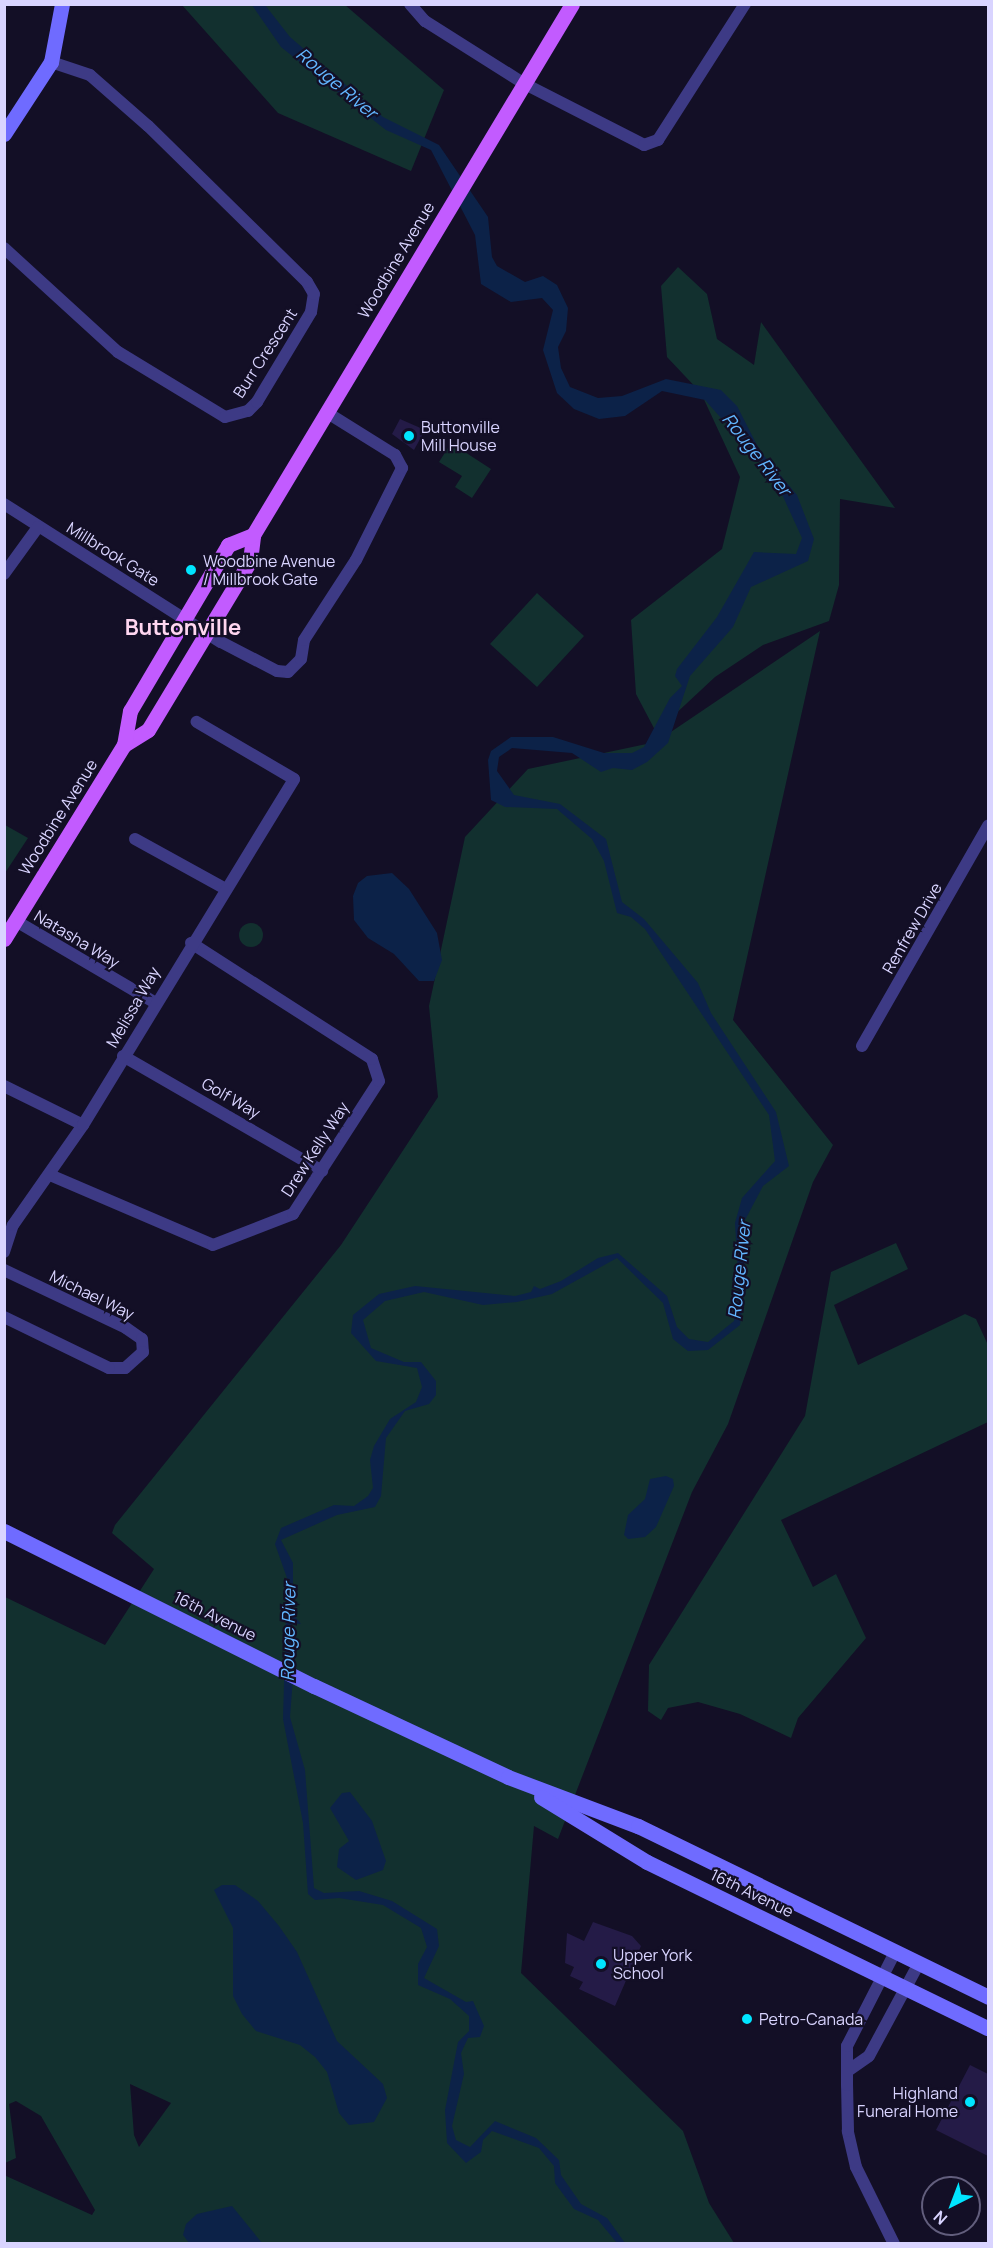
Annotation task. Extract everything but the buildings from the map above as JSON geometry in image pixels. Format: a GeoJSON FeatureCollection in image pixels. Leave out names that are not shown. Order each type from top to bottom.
{"type":"FeatureCollection","features":[{"type":"Feature","properties":{"kind":"main road"},"geometry":{"type":"LineString","coordinates":[[4,134],[51,62],[62,4]]}},
{"type":"Feature","properties":{"kind":"main road","name":"Woodbine Avenue"},"geometry":{"type":"LineString","coordinates":[[124,745],[148,730],[204,632],[250,561],[253,535],[572,4]]}},
{"type":"Feature","properties":{"kind":"main road","name":"Woodbine Avenue"},"geometry":{"type":"LineString","coordinates":[[4,939],[124,745],[130,711],[228,545],[253,535]]}},
{"type":"Feature","properties":{"kind":"main road","name":"16th Avenue"},"geometry":{"type":"LineString","coordinates":[[4,1531],[314,1686],[508,1777],[638,1826],[988,1997]]}},
{"type":"Feature","properties":{"kind":"main road","name":"16th Avenue"},"geometry":{"type":"LineString","coordinates":[[508,1777],[647,1862],[988,2028]]}},
{"type":"Feature","properties":{"kind":"street"},"geometry":{"type":"LineString","coordinates":[[410,4],[425,21],[523,83],[632,142],[651,145],[745,4]]}},
{"type":"Feature","properties":{"kind":"street","name":"Burr Crescent"},"geometry":{"type":"LineString","coordinates":[[4,248],[100,339],[225,417],[248,411],[257,402],[311,312],[314,294],[307,282],[148,126],[90,75],[51,62]]}},
{"type":"Feature","properties":{"kind":"street","name":"Millbrook Gate"},"geometry":{"type":"LineString","coordinates":[[4,504],[204,632],[276,671],[295,669],[302,659],[304,640],[356,560],[402,468],[395,455],[327,412]]}},
{"type":"Feature","properties":{"kind":"street"},"geometry":{"type":"LineString","coordinates":[[4,574],[39,527]]}},
{"type":"Feature","properties":{"kind":"street","name":"Melissa Way"},"geometry":{"type":"LineString","coordinates":[[4,1252],[9,1223],[50,1175],[83,1125],[154,1002],[294,779],[197,722]]}},
{"type":"Feature","properties":{"kind":"street","name":"Renfrew Drive"},"geometry":{"type":"LineString","coordinates":[[862,1046],[988,826]]}},
{"type":"Feature","properties":{"kind":"street"},"geometry":{"type":"LineString","coordinates":[[135,839],[224,888]]}},
{"type":"Feature","properties":{"kind":"street","name":"Natasha Way"},"geometry":{"type":"LineString","coordinates":[[16,921],[154,1002]]}},
{"type":"Feature","properties":{"kind":"street","name":"Drew Kelly Way"},"geometry":{"type":"LineString","coordinates":[[50,1175],[213,1245],[293,1214],[379,1081],[372,1059],[191,943]]}},
{"type":"Feature","properties":{"kind":"street","name":"Golf Way"},"geometry":{"type":"LineString","coordinates":[[123,1056],[322,1170]]}},
{"type":"Feature","properties":{"kind":"street"},"geometry":{"type":"LineString","coordinates":[[4,1086],[83,1125]]}},
{"type":"Feature","properties":{"kind":"street","name":"Michael Way"},"geometry":{"type":"LineString","coordinates":[[4,1270],[126,1328],[142,1340],[143,1352],[125,1368],[109,1368],[4,1317]]}},
{"type":"Feature","properties":{"kind":"street"},"geometry":{"type":"LineString","coordinates":[[894,2244],[856,2166],[848,2132],[847,2046],[895,1952]]}},
{"type":"Feature","properties":{"kind":"street"},"geometry":{"type":"LineString","coordinates":[[849,2070],[869,2056],[919,1963]]}},
{"type":"Feature","properties":{"kind":"green space"},"geometry":{"type":"Polygon","coordinates":[[[182,5],[345,5],[444,90],[411,171],[278,113],[182,5]]]}},
{"type":"Feature","properties":{"kind":"green space"},"geometry":{"type":"Polygon","coordinates":[[[678,267],[707,294],[717,339],[754,365],[761,322],[895,508],[840,499],[839,585],[829,621],[763,645],[715,677],[656,732],[636,694],[631,620],[722,549],[740,477],[701,393],[667,357],[661,286],[678,267]]]}},
{"type":"Feature","properties":{"kind":"green space"},"geometry":{"type":"Polygon","coordinates":[[[451,443],[491,469],[472,498],[455,487],[462,476],[439,462],[451,443]]]}},
{"type":"Feature","properties":{"kind":"green space"},"geometry":{"type":"Polygon","coordinates":[[[537,593],[584,636],[537,687],[490,644],[537,593]]]}},
{"type":"Feature","properties":{"kind":"green space"},"geometry":{"type":"Polygon","coordinates":[[[820,631],[733,1020],[833,1145],[813,1182],[728,1424],[692,1492],[558,1839],[534,1826],[521,1973],[683,2131],[709,2203],[734,2243],[5,2243],[4,2175],[92,2215],[95,2210],[41,2116],[16,2101],[9,2104],[16,2158],[5,2163],[5,1597],[105,1645],[154,1569],[112,1533],[115,1525],[341,1245],[438,1097],[429,1006],[465,837],[528,769],[656,742],[820,631]],[[130,2084],[134,2135],[139,2147],[171,2103],[130,2084]]]}},
{"type":"Feature","properties":{"kind":"green space"},"geometry":{"type":"Polygon","coordinates":[[[5,825],[28,838],[5,873],[5,825]]]}},
{"type":"Feature","properties":{"kind":"green space"},"geometry":{"type":"Polygon","coordinates":[[[251,923],[256,924],[262,930],[262,940],[256,946],[251,947],[246,946],[240,940],[239,935],[240,930],[246,924],[251,923]]]}},
{"type":"Feature","properties":{"kind":"green space"},"geometry":{"type":"Polygon","coordinates":[[[896,1243],[908,1269],[834,1305],[858,1365],[965,1314],[976,1319],[988,1345],[988,1422],[781,1520],[813,1587],[836,1574],[866,1638],[798,1718],[791,1738],[740,1714],[698,1702],[668,1708],[661,1720],[648,1711],[649,1665],[805,1416],[831,1272],[896,1243]]]}},
{"type":"Feature","properties":{"kind":"water","name":"Rouge River"},"geometry":{"type":"Polygon","coordinates":[[[252,5],[265,5],[290,37],[383,117],[439,145],[488,217],[492,257],[497,266],[525,282],[543,276],[557,285],[568,308],[566,331],[558,347],[561,368],[570,387],[598,398],[622,396],[666,379],[721,390],[737,406],[760,451],[797,495],[814,539],[808,561],[751,587],[733,627],[690,676],[668,743],[647,762],[632,770],[613,768],[601,772],[572,753],[512,748],[499,757],[497,771],[514,795],[560,804],[606,839],[622,902],[644,919],[698,983],[711,1013],[776,1112],[789,1166],[763,1186],[744,1222],[745,1289],[740,1325],[708,1350],[688,1351],[673,1339],[663,1303],[617,1258],[552,1294],[517,1302],[483,1305],[424,1292],[385,1301],[363,1320],[371,1348],[404,1362],[421,1362],[436,1381],[436,1395],[429,1404],[405,1411],[386,1438],[381,1496],[375,1507],[337,1515],[281,1540],[293,1563],[293,1614],[301,1624],[291,1623],[296,1638],[290,1717],[305,1770],[314,1888],[324,1893],[359,1891],[392,1901],[437,1929],[439,1946],[424,1978],[466,2002],[473,2001],[484,2026],[480,2037],[468,2038],[461,2053],[464,2074],[452,2126],[456,2140],[470,2147],[495,2121],[536,2138],[559,2160],[561,2175],[581,2204],[607,2218],[625,2243],[617,2243],[598,2220],[574,2209],[555,2183],[554,2166],[539,2148],[492,2131],[483,2140],[481,2152],[466,2163],[447,2143],[445,2110],[458,2042],[469,2031],[469,2016],[450,1999],[418,1985],[418,1964],[427,1947],[421,1928],[383,1905],[339,1898],[315,1900],[308,1894],[303,1823],[283,1719],[287,1578],[275,1544],[281,1528],[334,1505],[354,1506],[368,1496],[373,1488],[370,1460],[374,1446],[390,1419],[416,1402],[422,1387],[417,1368],[376,1361],[351,1333],[353,1315],[379,1294],[415,1286],[515,1296],[531,1292],[534,1286],[540,1289],[561,1281],[598,1258],[618,1253],[667,1296],[677,1327],[689,1339],[708,1342],[734,1321],[739,1292],[735,1223],[742,1198],[775,1161],[769,1115],[645,929],[631,917],[617,913],[604,861],[592,839],[557,809],[505,807],[491,800],[488,760],[491,751],[511,737],[553,737],[604,753],[632,753],[644,747],[670,698],[682,686],[675,676],[677,669],[717,617],[754,552],[796,554],[802,538],[775,479],[705,400],[662,391],[625,416],[599,419],[574,409],[557,393],[543,350],[553,310],[542,298],[511,302],[481,284],[475,235],[431,150],[386,130],[281,47],[252,5]]]}},
{"type":"Feature","properties":{"kind":"water"},"geometry":{"type":"Polygon","coordinates":[[[392,873],[409,889],[437,933],[442,960],[434,981],[419,981],[394,954],[368,938],[354,920],[353,896],[358,883],[367,876],[392,873]]]}},
{"type":"Feature","properties":{"kind":"water"},"geometry":{"type":"Polygon","coordinates":[[[666,1476],[673,1479],[674,1486],[656,1527],[645,1537],[628,1539],[624,1535],[628,1515],[645,1499],[650,1479],[666,1476]]]}},
{"type":"Feature","properties":{"kind":"water"},"geometry":{"type":"Polygon","coordinates":[[[350,1792],[372,1821],[386,1861],[383,1870],[356,1880],[337,1867],[339,1849],[349,1841],[330,1808],[342,1793],[350,1792]]]}},
{"type":"Feature","properties":{"kind":"water"},"geometry":{"type":"Polygon","coordinates":[[[222,1885],[235,1885],[258,1901],[279,1926],[297,1952],[337,2041],[383,2084],[387,2098],[374,2122],[349,2125],[339,2113],[327,2072],[315,2057],[300,2045],[256,2031],[242,2014],[233,1996],[233,1928],[214,1890],[222,1885]]]}},
{"type":"Feature","properties":{"kind":"water"},"geometry":{"type":"Polygon","coordinates":[[[232,2206],[262,2243],[189,2243],[183,2235],[186,2224],[197,2214],[232,2206]]]}},
{"type":"Feature","properties":{"kind":"place","name":"Buttonville Mill House"},"geometry":{"type":"Point","coordinates":[409,436]}},
{"type":"Feature","properties":{"kind":"place","name":"Woodbine Avenue / Millbrook Gate"},"geometry":{"type":"Point","coordinates":[191,570]}},
{"type":"Feature","properties":{"kind":"place","name":"Upper York School"},"geometry":{"type":"Point","coordinates":[601,1964]}},
{"type":"Feature","properties":{"kind":"place","name":"Petro-Canada"},"geometry":{"type":"Point","coordinates":[747,2019]}},
{"type":"Feature","properties":{"kind":"place","name":"Highland Funeral Home"},"geometry":{"type":"Point","coordinates":[970,2102]}},
{"type":"Feature","properties":{"kind":"district","name":"Buttonville"},"geometry":{"type":"Point","coordinates":[183,628]}}]}
